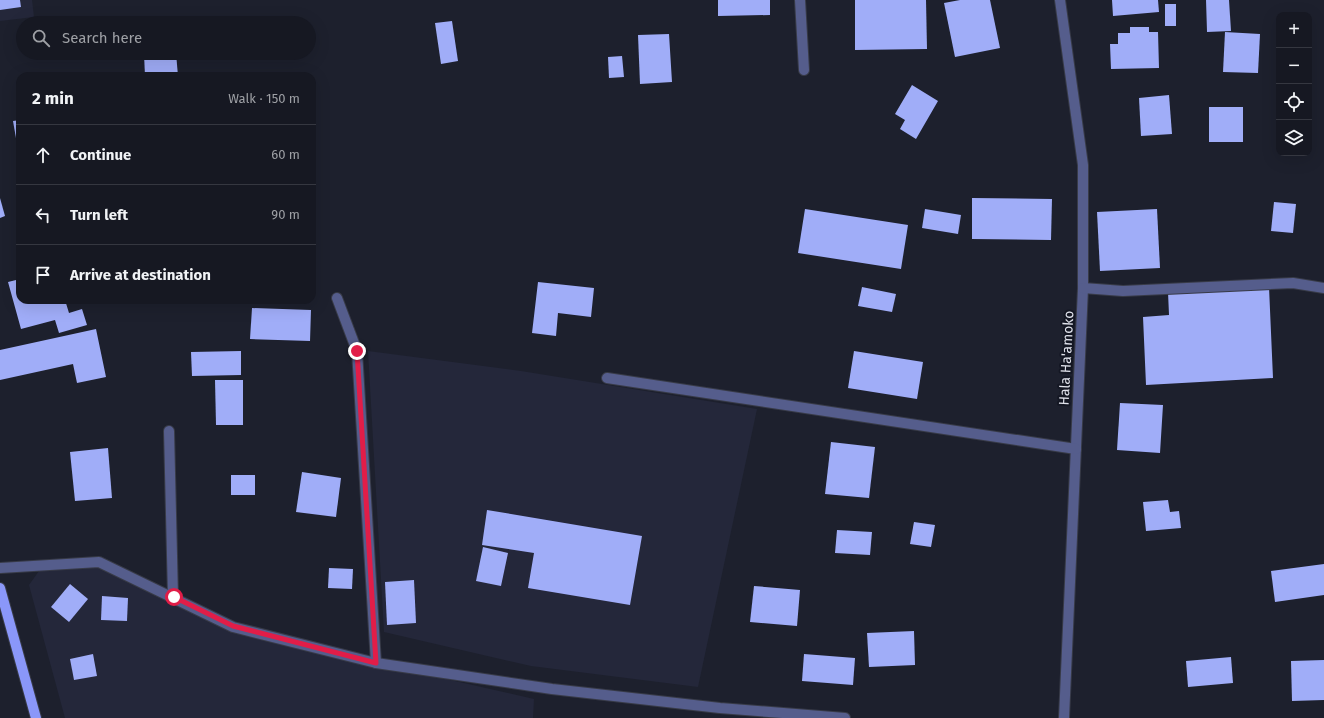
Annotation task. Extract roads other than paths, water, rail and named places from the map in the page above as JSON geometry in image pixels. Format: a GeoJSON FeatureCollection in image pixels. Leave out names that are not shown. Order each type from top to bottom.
{"type":"FeatureCollection","features":[{"type":"Feature","properties":{"kind":"main road"},"geometry":{"type":"LineString","coordinates":[[0,588],[36,718]]}},
{"type":"Feature","properties":{"kind":"street"},"geometry":{"type":"LineString","coordinates":[[800,0],[804,70]]}},
{"type":"Feature","properties":{"kind":"street","name":"Hala Ha'amoko"},"geometry":{"type":"LineString","coordinates":[[1060,0],[1083,165],[1084,288],[1064,718]]}},
{"type":"Feature","properties":{"kind":"street"},"geometry":{"type":"LineString","coordinates":[[1084,288],[1123,291],[1293,283],[1324,288]]}},
{"type":"Feature","properties":{"kind":"street"},"geometry":{"type":"LineString","coordinates":[[336,298],[357,351],[376,663]]}},
{"type":"Feature","properties":{"kind":"street"},"geometry":{"type":"LineString","coordinates":[[607,378],[1076,449]]}},
{"type":"Feature","properties":{"kind":"street"},"geometry":{"type":"LineString","coordinates":[[169,431],[174,597]]}},
{"type":"Feature","properties":{"kind":"street"},"geometry":{"type":"LineString","coordinates":[[0,568],[99,562],[233,626],[376,663],[719,713],[843,718]]}}]}
